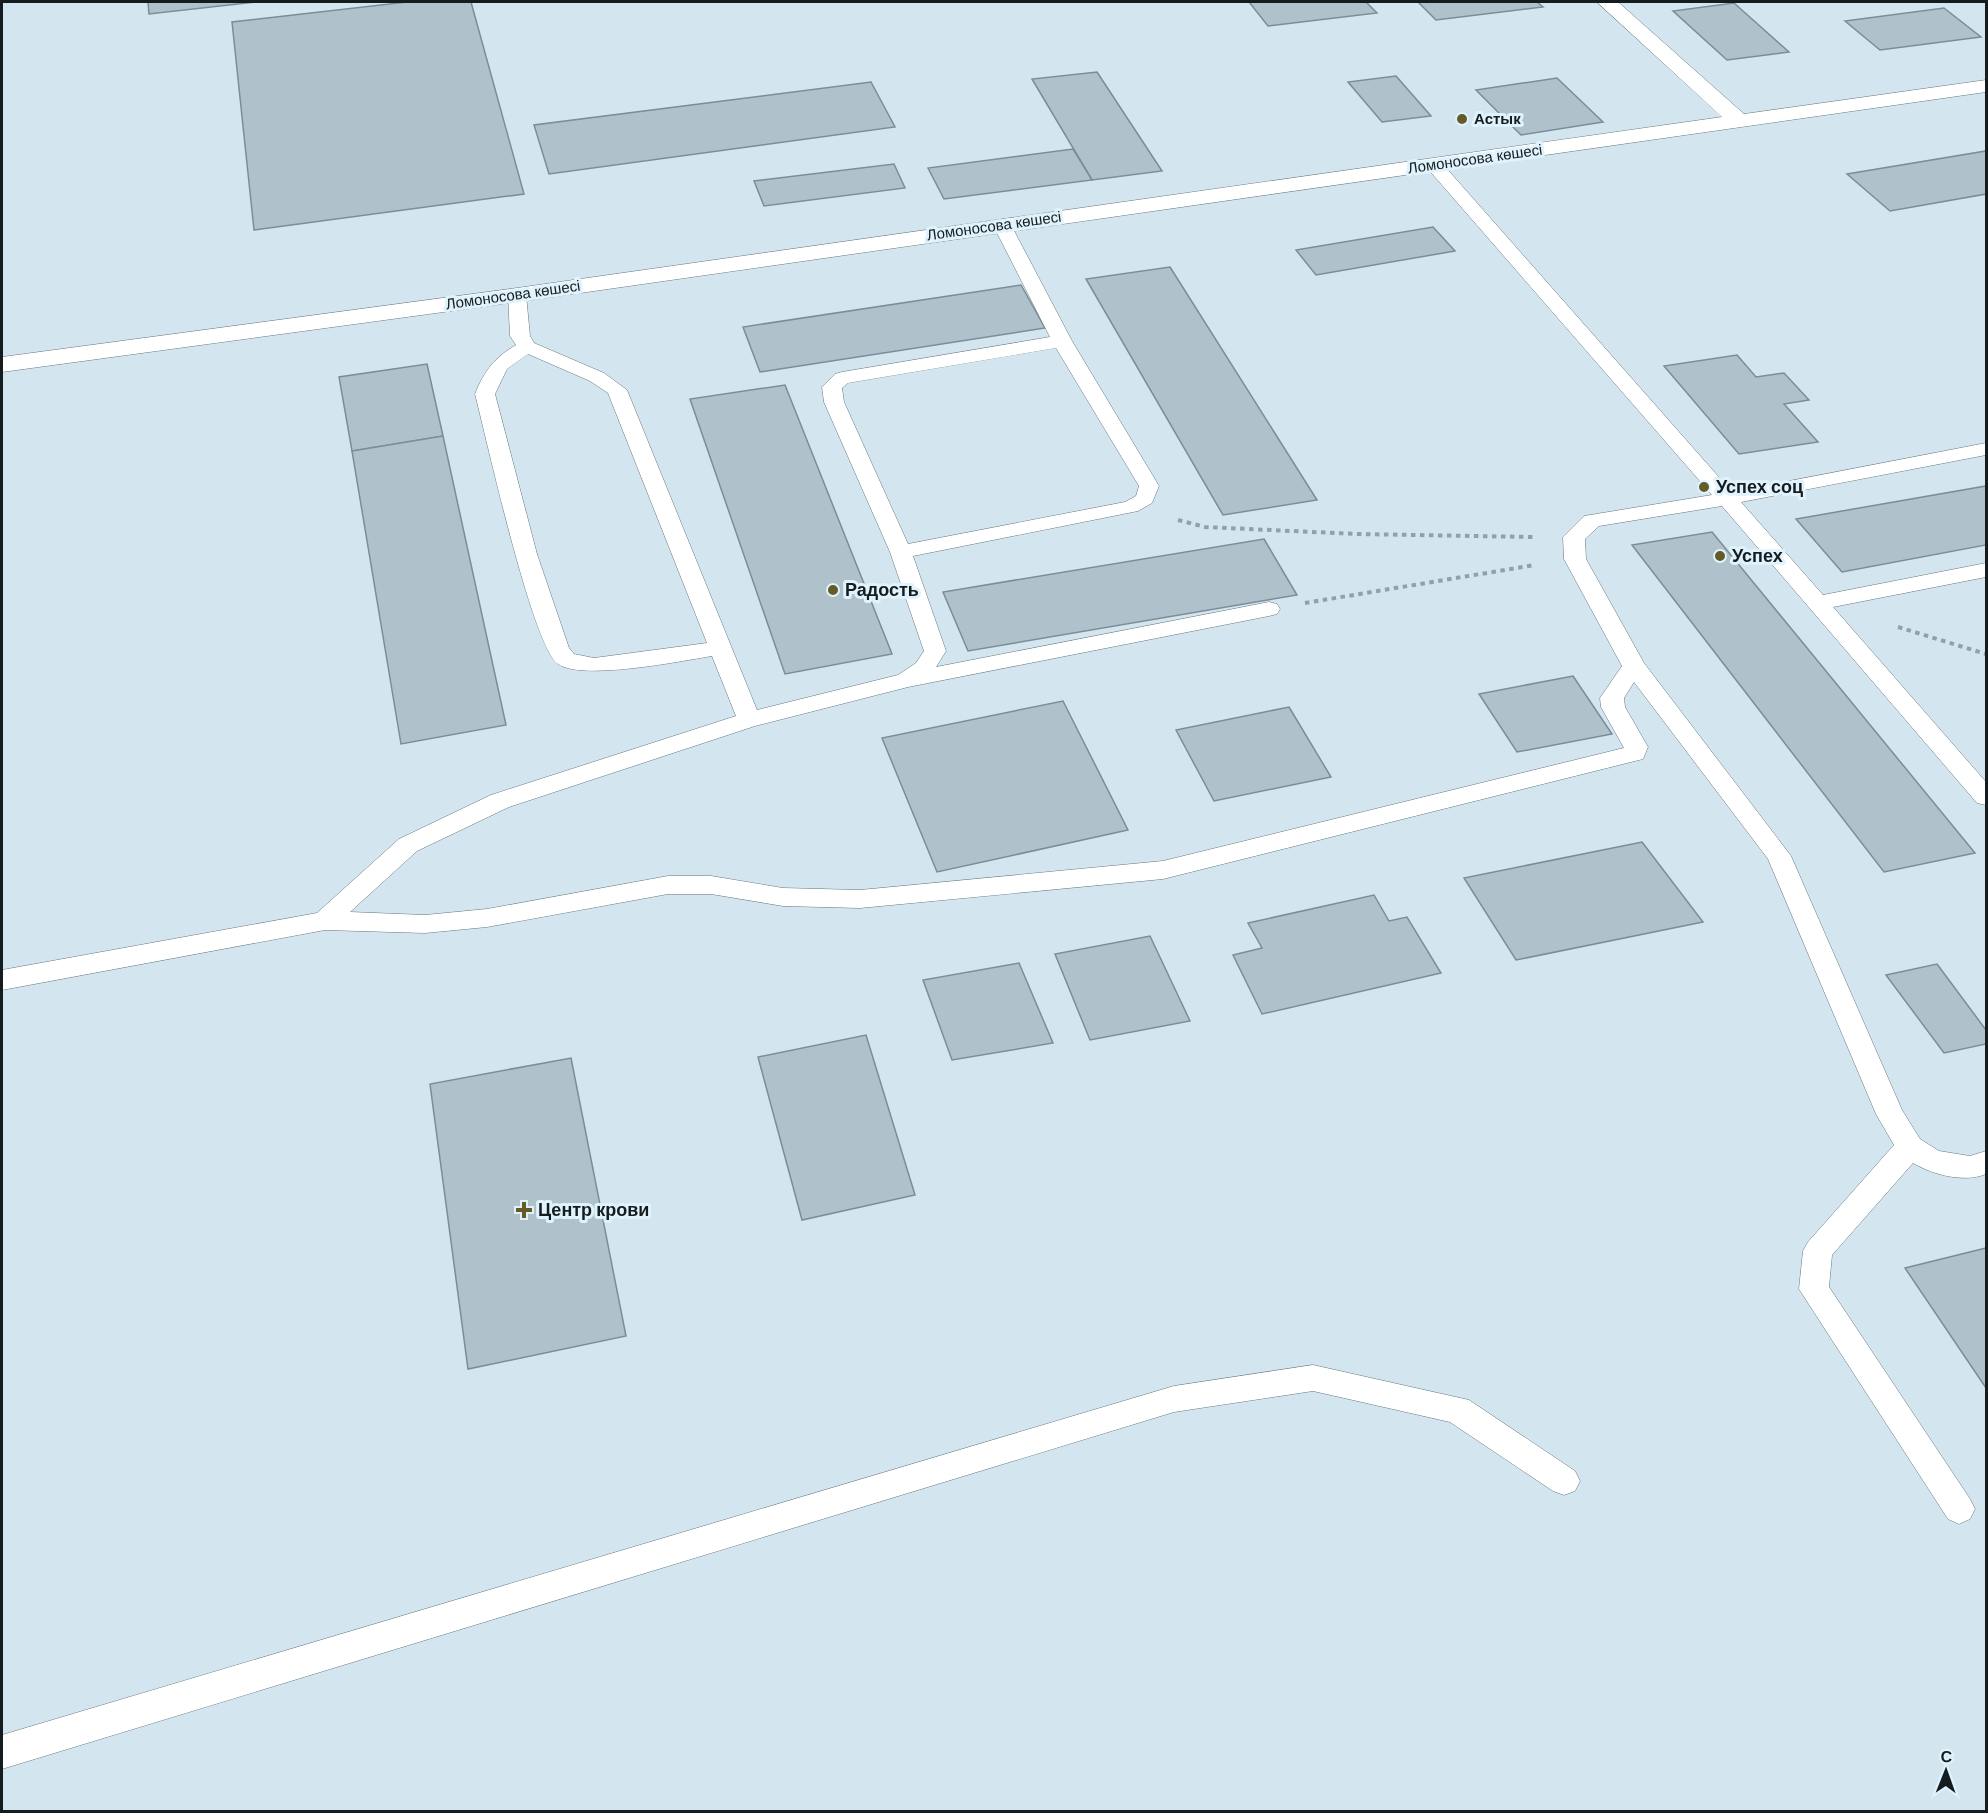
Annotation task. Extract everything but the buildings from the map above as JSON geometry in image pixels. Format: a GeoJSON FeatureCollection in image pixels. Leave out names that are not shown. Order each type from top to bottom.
{"type":"FeatureCollection","features":[{"type":"Feature","properties":{"kind":"street"},"geometry":{"type":"LineString","coordinates":[[1607,2],[1739,121]]}},
{"type":"Feature","properties":{"kind":"street","name":"Ломоносова көшесі"},"geometry":{"type":"LineString","coordinates":[[2,365],[517,295],[1986,86]]}},
{"type":"Feature","properties":{"kind":"lane"},"geometry":{"type":"LineString","coordinates":[[1434,165],[1986,797]]}},
{"type":"Feature","properties":{"kind":"lane"},"geometry":{"type":"LineString","coordinates":[[902,552],[1131,507],[1145,499],[1149,486],[1062,340],[1002,225]]}},
{"type":"Feature","properties":{"kind":"lane"},"geometry":{"type":"LineString","coordinates":[[517,295],[520,336],[527,347],[597,377],[617,390],[749,720]]}},
{"type":"Feature","properties":{"kind":"lane"},"geometry":{"type":"LineString","coordinates":[[906,680],[924,668],[935,651],[902,552],[834,402],[832,387],[842,378],[1062,340]]}},
{"type":"Feature","properties":{"kind":"lane"},"geometry":{"type":"LineString","coordinates":[[527,347],[502,361],[492,372],[485,394],[526,554],[558,650],[567,660],[594,665],[720,648]]}},
{"type":"Feature","properties":{"kind":"lane"},"geometry":{"type":"LineString","coordinates":[[1986,450],[1726,499],[1592,521],[1574,548],[1634,666],[1779,855],[1890,1114],[1910,1147],[1933,1161],[1972,1168],[1986,1162]]}},
{"type":"Feature","properties":{"kind":"lane"},"geometry":{"type":"LineString","coordinates":[[1818,603],[1986,570]]}},
{"type":"Feature","properties":{"kind":"lane"},"geometry":{"type":"LineString","coordinates":[[325,921],[408,845],[500,801],[749,720],[906,680],[1269,609]]}},
{"type":"Feature","properties":{"kind":"lane"},"geometry":{"type":"LineString","coordinates":[[2,980],[325,921],[425,924],[487,918],[668,885],[711,885],[783,897],[860,899],[1163,870],[1635,753],[1636,747],[1613,707],[1612,698],[1634,666]]}},
{"type":"Feature","properties":{"kind":"lane"},"geometry":{"type":"LineString","coordinates":[[1910,1147],[1818,1251],[1814,1289],[1959,1509]]}},
{"type":"Feature","properties":{"kind":"lane"},"geometry":{"type":"LineString","coordinates":[[2,1752],[1174,1399],[1313,1378],[1458,1410],[1564,1481]]}},
{"type":"Feature","properties":{"kind":"path"},"geometry":{"type":"LineString","coordinates":[[1131,507],[1205,527],[1574,548]]}},
{"type":"Feature","properties":{"kind":"path"},"geometry":{"type":"LineString","coordinates":[[1269,609],[1574,548]]}},
{"type":"Feature","properties":{"kind":"place","name":"Астык"},"geometry":{"type":"Point","coordinates":[1462,119]}},
{"type":"Feature","properties":{"kind":"place","name":"Успех соц"},"geometry":{"type":"Point","coordinates":[1704,487]}},
{"type":"Feature","properties":{"kind":"place","name":"Успех"},"geometry":{"type":"Point","coordinates":[1720,556]}},
{"type":"Feature","properties":{"kind":"place","name":"Радость"},"geometry":{"type":"Point","coordinates":[833,590]}},
{"type":"Feature","properties":{"kind":"place","name":"Центр крови"},"geometry":{"type":"Point","coordinates":[524,1210]}}]}
